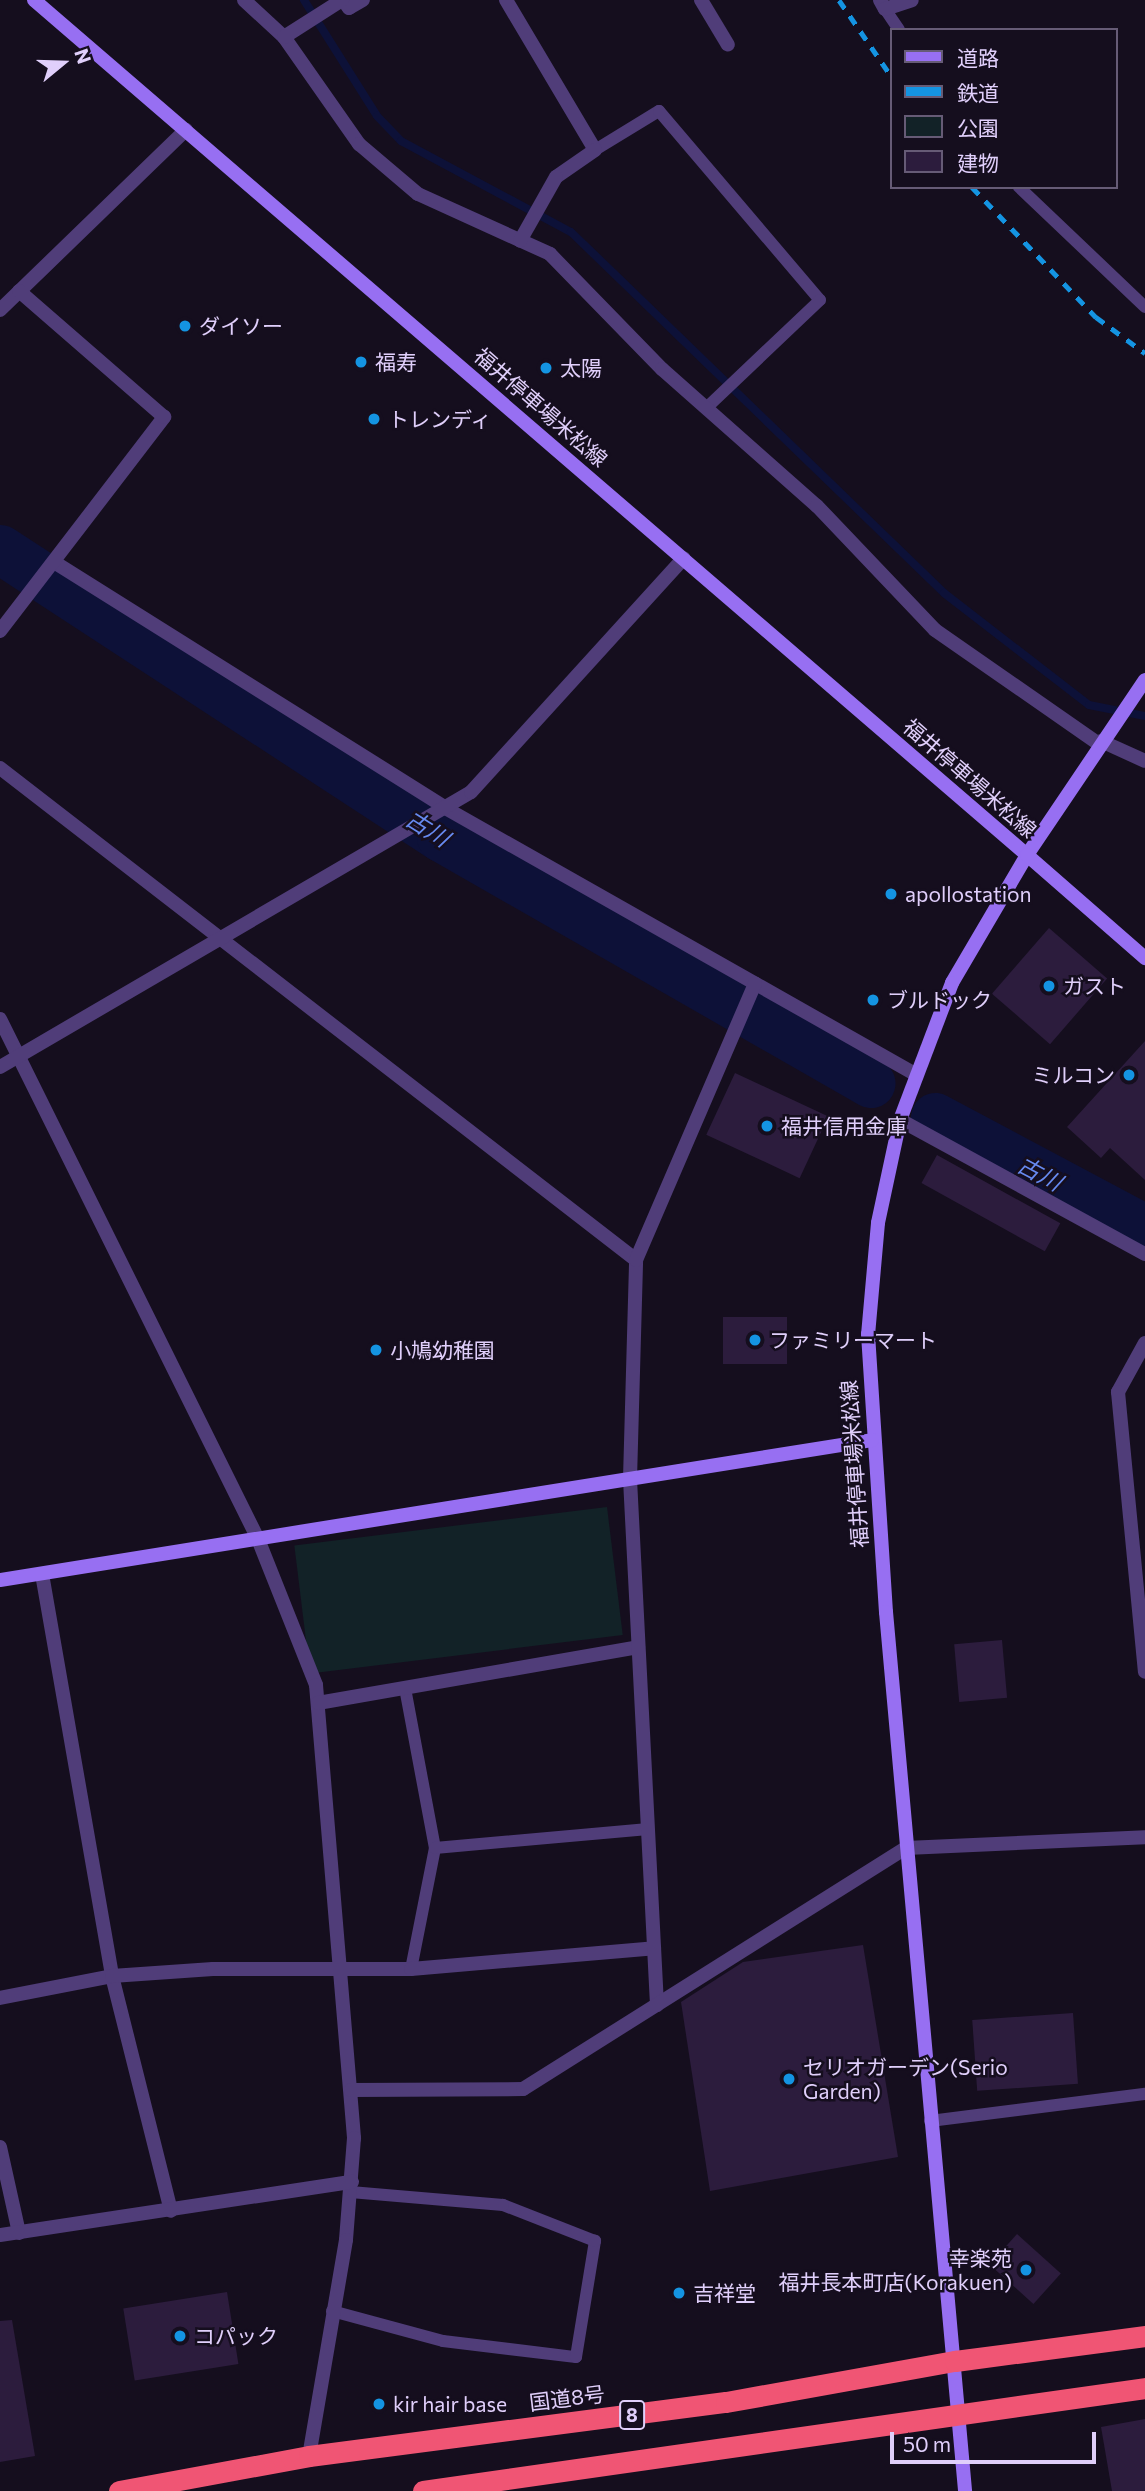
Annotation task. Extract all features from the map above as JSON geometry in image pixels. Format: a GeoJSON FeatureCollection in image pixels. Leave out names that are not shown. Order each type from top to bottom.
{"type":"FeatureCollection","features":[{"type":"Feature","properties":{"kind":"highway","name":"国道8号"},"geometry":{"type":"LineString","coordinates":[[119,2491],[309,2456],[726,2402],[956,2361],[1145,2336]]}},
{"type":"Feature","properties":{"kind":"highway","name":"8"},"geometry":{"type":"LineString","coordinates":[[423,2491],[958,2417],[1145,2388]]}},
{"type":"Feature","properties":{"kind":"main road","name":"福井停車場米松線"},"geometry":{"type":"LineString","coordinates":[[34,0],[1027,855],[966,954],[915,1074],[900,1120],[882,1197],[870,1294],[872,1440],[930,2121],[956,2361],[965,2491]]}},
{"type":"Feature","properties":{"kind":"main road"},"geometry":{"type":"LineString","coordinates":[[1145,680],[1100,742],[1027,855],[1145,958]]}},
{"type":"Feature","properties":{"kind":"main road"},"geometry":{"type":"LineString","coordinates":[[0,1580],[872,1440]]}},
{"type":"Feature","properties":{"kind":"street"},"geometry":{"type":"LineString","coordinates":[[244,0],[284,37],[359,144],[418,194],[550,254],[706,408],[817,506],[935,630],[1100,742],[1145,761]]}},
{"type":"Feature","properties":{"kind":"street"},"geometry":{"type":"LineString","coordinates":[[284,37],[342,0],[349,8],[363,0]]}},
{"type":"Feature","properties":{"kind":"street"},"geometry":{"type":"LineString","coordinates":[[506,0],[595,149],[556,177],[520,241]]}},
{"type":"Feature","properties":{"kind":"street"},"geometry":{"type":"LineString","coordinates":[[701,0],[727,45]]}},
{"type":"Feature","properties":{"kind":"street"},"geometry":{"type":"LineString","coordinates":[[882,4],[912,0]]}},
{"type":"Feature","properties":{"kind":"street"},"geometry":{"type":"LineString","coordinates":[[0,310],[186,130]]}},
{"type":"Feature","properties":{"kind":"street"},"geometry":{"type":"LineString","coordinates":[[0,631],[164,417],[19,291]]}},
{"type":"Feature","properties":{"kind":"street"},"geometry":{"type":"LineString","coordinates":[[0,1067],[471,793],[684,558]]}},
{"type":"Feature","properties":{"kind":"street"},"geometry":{"type":"LineString","coordinates":[[54,562],[447,809],[915,1074]]}},
{"type":"Feature","properties":{"kind":"street"},"geometry":{"type":"LineString","coordinates":[[0,768],[218,942],[636,1260]]}},
{"type":"Feature","properties":{"kind":"street"},"geometry":{"type":"LineString","coordinates":[[657,2005],[630,1479],[636,1260],[755,984]]}},
{"type":"Feature","properties":{"kind":"street"},"geometry":{"type":"LineString","coordinates":[[0,1019],[258,1539],[318,1703],[351,2090],[351,2187],[309,2456]]}},
{"type":"Feature","properties":{"kind":"street"},"geometry":{"type":"LineString","coordinates":[[900,1120],[1145,1255]]}},
{"type":"Feature","properties":{"kind":"street"},"geometry":{"type":"LineString","coordinates":[[1145,1343],[1118,1392],[1145,1672]]}},
{"type":"Feature","properties":{"kind":"street"},"geometry":{"type":"LineString","coordinates":[[41,1573],[112,1976],[171,2211]]}},
{"type":"Feature","properties":{"kind":"street"},"geometry":{"type":"LineString","coordinates":[[318,1703],[638,1647]]}},
{"type":"Feature","properties":{"kind":"street"},"geometry":{"type":"LineString","coordinates":[[351,2090],[523,2089],[906,1848],[1145,1837]]}},
{"type":"Feature","properties":{"kind":"street"},"geometry":{"type":"LineString","coordinates":[[0,1998],[112,1976],[411,1969],[654,1948]]}},
{"type":"Feature","properties":{"kind":"street"},"geometry":{"type":"LineString","coordinates":[[0,2147],[19,2232]]}},
{"type":"Feature","properties":{"kind":"street"},"geometry":{"type":"LineString","coordinates":[[0,2235],[351,2187]]}},
{"type":"Feature","properties":{"kind":"lane"},"geometry":{"type":"LineString","coordinates":[[882,4],[898,28]]}},
{"type":"Feature","properties":{"kind":"lane"},"geometry":{"type":"LineString","coordinates":[[595,149],[659,111],[820,300],[706,408]]}},
{"type":"Feature","properties":{"kind":"lane"},"geometry":{"type":"LineString","coordinates":[[1021,189],[1145,307]]}},
{"type":"Feature","properties":{"kind":"lane"},"geometry":{"type":"LineString","coordinates":[[405,1688],[435,1848],[411,1969]]}},
{"type":"Feature","properties":{"kind":"lane"},"geometry":{"type":"LineString","coordinates":[[435,1848],[648,1829]]}},
{"type":"Feature","properties":{"kind":"lane"},"geometry":{"type":"LineString","coordinates":[[930,2121],[1145,2094]]}},
{"type":"Feature","properties":{"kind":"lane"},"geometry":{"type":"LineString","coordinates":[[332,2311],[443,2341],[576,2357],[595,2241],[503,2205],[351,2187]]}},
{"type":"Feature","properties":{"kind":"green space"},"geometry":{"type":"Polygon","coordinates":[[[607,1507],[623,1635],[310,1673],[294,1545],[607,1507]]]}},
{"type":"Feature","properties":{"kind":"building","name":"ガスト"},"geometry":{"type":"Polygon","coordinates":[[[1049,928],[1107,979],[1050,1044],[992,994],[1049,928]]]}},
{"type":"Feature","properties":{"kind":"building","name":"ミルコン"},"geometry":{"type":"Polygon","coordinates":[[[1145,1041],[1145,1180],[1110,1148],[1101,1158],[1067,1127],[1145,1041]]]}},
{"type":"Feature","properties":{"kind":"building","name":"福井信用金庫"},"geometry":{"type":"Polygon","coordinates":[[[735,1073],[828,1117],[800,1178],[706,1135],[735,1073]]]}},
{"type":"Feature","properties":{"kind":"building"},"geometry":{"type":"Polygon","coordinates":[[[937,1155],[1060,1223],[1045,1251],[921,1183],[937,1155]]]}},
{"type":"Feature","properties":{"kind":"building","name":"ファミリーマート"},"geometry":{"type":"Polygon","coordinates":[[[723,1317],[787,1317],[787,1364],[723,1364],[723,1317]]]}},
{"type":"Feature","properties":{"kind":"building"},"geometry":{"type":"Polygon","coordinates":[[[1002,1640],[1007,1698],[959,1702],[954,1644],[1002,1640]]]}},
{"type":"Feature","properties":{"kind":"building","name":"セリオガーデン(Serio Garden)"},"geometry":{"type":"Polygon","coordinates":[[[863,1945],[898,2157],[710,2191],[681,2002],[743,1962],[863,1945]]]}},
{"type":"Feature","properties":{"kind":"building"},"geometry":{"type":"Polygon","coordinates":[[[1073,2013],[1078,2084],[977,2091],[972,2020],[1073,2013]]]}},
{"type":"Feature","properties":{"kind":"building","name":"幸楽苑 福井長本町店(Korakuen)"},"geometry":{"type":"Polygon","coordinates":[[[1017,2234],[1061,2273],[1033,2304],[990,2264],[1017,2234]]]}},
{"type":"Feature","properties":{"kind":"building","name":"コパック"},"geometry":{"type":"Polygon","coordinates":[[[227,2292],[238,2364],[135,2381],[123,2308],[227,2292]]]}},
{"type":"Feature","properties":{"kind":"building"},"geometry":{"type":"Polygon","coordinates":[[[12,2320],[35,2456],[0,2462],[0,2321],[12,2320]]]}},
{"type":"Feature","properties":{"kind":"building"},"geometry":{"type":"Polygon","coordinates":[[[1145,2419],[1145,2491],[1112,2491],[1101,2427],[1145,2419]]]}},
{"type":"Feature","properties":{"kind":"waterway"},"geometry":{"type":"LineString","coordinates":[[304,0],[377,116],[401,141],[571,232],[944,593],[1089,705],[1145,716]]}},
{"type":"Feature","properties":{"kind":"waterway","name":"古川"},"geometry":{"type":"LineString","coordinates":[[0,549],[441,837],[870,1083]]}},
{"type":"Feature","properties":{"kind":"waterway","name":"古川"},"geometry":{"type":"LineString","coordinates":[[935,1117],[1145,1229]]}},
{"type":"Feature","properties":{"kind":"railway"},"geometry":{"type":"LineString","coordinates":[[839,0],[890,75]]}},
{"type":"Feature","properties":{"kind":"railway"},"geometry":{"type":"LineString","coordinates":[[974,189],[1096,317],[1145,353]]}},
{"type":"Feature","properties":{"kind":"place","name":"ダイソー"},"geometry":{"type":"Point","coordinates":[185,326]}},
{"type":"Feature","properties":{"kind":"place","name":"福寿"},"geometry":{"type":"Point","coordinates":[361,362]}},
{"type":"Feature","properties":{"kind":"place","name":"太陽"},"geometry":{"type":"Point","coordinates":[546,368]}},
{"type":"Feature","properties":{"kind":"place","name":"トレンディ"},"geometry":{"type":"Point","coordinates":[374,419]}},
{"type":"Feature","properties":{"kind":"place","name":"apollostation"},"geometry":{"type":"Point","coordinates":[891,894]}},
{"type":"Feature","properties":{"kind":"place","name":"ガスト"},"geometry":{"type":"Point","coordinates":[1049,986]}},
{"type":"Feature","properties":{"kind":"place","name":"ブルドック"},"geometry":{"type":"Point","coordinates":[873,1000]}},
{"type":"Feature","properties":{"kind":"place","name":"ミルコン"},"geometry":{"type":"Point","coordinates":[1129,1075]}},
{"type":"Feature","properties":{"kind":"place","name":"福井信用金庫"},"geometry":{"type":"Point","coordinates":[767,1126]}},
{"type":"Feature","properties":{"kind":"place","name":"ファミリーマート"},"geometry":{"type":"Point","coordinates":[755,1340]}},
{"type":"Feature","properties":{"kind":"place","name":"小鳩幼稚園"},"geometry":{"type":"Point","coordinates":[376,1350]}},
{"type":"Feature","properties":{"kind":"place","name":"セリオガーデン(Serio Garden)"},"geometry":{"type":"Point","coordinates":[789,2079]}},
{"type":"Feature","properties":{"kind":"place","name":"幸楽苑 福井長本町店(Korakuen)"},"geometry":{"type":"Point","coordinates":[1026,2270]}},
{"type":"Feature","properties":{"kind":"place","name":"吉祥堂"},"geometry":{"type":"Point","coordinates":[679,2293]}},
{"type":"Feature","properties":{"kind":"place","name":"コパック"},"geometry":{"type":"Point","coordinates":[180,2336]}},
{"type":"Feature","properties":{"kind":"place","name":"kir hair base"},"geometry":{"type":"Point","coordinates":[379,2404]}}]}
